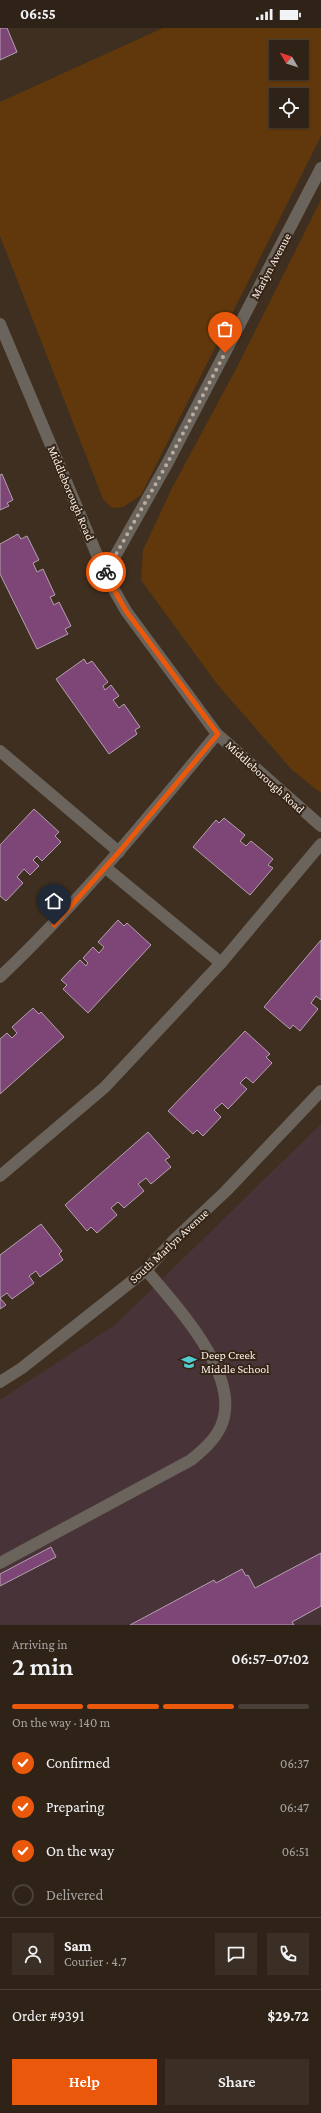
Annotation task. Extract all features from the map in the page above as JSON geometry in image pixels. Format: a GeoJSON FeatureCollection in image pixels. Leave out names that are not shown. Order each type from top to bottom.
{"type":"FeatureCollection","features":[{"type":"Feature","properties":{"kind":"street","name":"Marlyn Avenue"},"geometry":{"type":"LineString","coordinates":[[105,574],[168,462],[321,168]]}},
{"type":"Feature","properties":{"kind":"street","name":"Middleborough Road"},"geometry":{"type":"LineString","coordinates":[[0,324],[105,574],[126,611],[218,734],[321,826]]}},
{"type":"Feature","properties":{"kind":"street"},"geometry":{"type":"LineString","coordinates":[[0,977],[43,936],[106,868],[218,734]]}},
{"type":"Feature","properties":{"kind":"street"},"geometry":{"type":"LineString","coordinates":[[0,751],[119,852]]}},
{"type":"Feature","properties":{"kind":"street"},"geometry":{"type":"LineString","coordinates":[[0,1176],[105,1087],[222,963],[321,844]]}},
{"type":"Feature","properties":{"kind":"street"},"geometry":{"type":"LineString","coordinates":[[106,868],[222,963]]}},
{"type":"Feature","properties":{"kind":"street","name":"South Marlyn Avenue"},"geometry":{"type":"LineString","coordinates":[[0,1382],[22,1368],[146,1270],[174,1240],[226,1191],[321,1090]]}},
{"type":"Feature","properties":{"kind":"street"},"geometry":{"type":"LineString","coordinates":[[0,1563],[191,1460],[208,1446],[221,1426],[226,1406],[223,1382],[195,1328],[146,1270]]}},
{"type":"Feature","properties":{"kind":"shaded area"},"geometry":{"type":"Polygon","coordinates":[[[163,28],[321,28],[321,136],[141,495],[123,507],[112,508],[103,499],[0,236],[0,102],[163,28]]]}},
{"type":"Feature","properties":{"kind":"shaded area"},"geometry":{"type":"Polygon","coordinates":[[[321,200],[321,793],[292,770],[217,684],[141,580],[143,550],[172,488],[236,369],[321,200]]]}},
{"type":"Feature","properties":{"kind":"shaded area","name":"Deep Creek Middle School"},"geometry":{"type":"Polygon","coordinates":[[[321,1124],[321,1625],[0,1625],[0,1400],[116,1324],[321,1124]]]}},
{"type":"Feature","properties":{"kind":"building"},"geometry":{"type":"Polygon","coordinates":[[[0,28],[7,28],[17,52],[0,60],[0,28]]]}},
{"type":"Feature","properties":{"kind":"building"},"geometry":{"type":"Polygon","coordinates":[[[2,474],[13,500],[7,503],[9,506],[0,510],[0,475],[2,474]]]}},
{"type":"Feature","properties":{"kind":"building"},"geometry":{"type":"Polygon","coordinates":[[[18,534],[21,539],[27,536],[39,560],[33,563],[37,572],[43,569],[55,595],[50,597],[54,605],[59,602],[71,626],[65,629],[68,634],[37,649],[0,574],[0,544],[18,534]]]}},
{"type":"Feature","properties":{"kind":"building"},"geometry":{"type":"Polygon","coordinates":[[[84,659],[87,664],[92,661],[108,682],[103,686],[105,690],[111,685],[119,696],[113,700],[119,708],[124,704],[140,727],[135,730],[137,734],[109,754],[56,679],[84,659]]]}},
{"type":"Feature","properties":{"kind":"building"},"geometry":{"type":"Polygon","coordinates":[[[34,809],[59,832],[55,836],[61,842],[42,861],[37,856],[33,860],[39,866],[30,875],[24,869],[17,877],[23,883],[6,901],[0,896],[0,845],[34,809]]]}},
{"type":"Feature","properties":{"kind":"building"},"geometry":{"type":"Polygon","coordinates":[[[224,818],[245,835],[240,841],[246,846],[251,841],[273,859],[268,865],[273,868],[250,895],[193,847],[216,820],[219,823],[224,818]]]}},
{"type":"Feature","properties":{"kind":"building"},"geometry":{"type":"Polygon","coordinates":[[[118,920],[124,926],[127,923],[151,945],[88,1013],[63,989],[67,985],[61,980],[80,960],[86,966],[88,963],[83,958],[93,947],[99,953],[104,947],[98,942],[118,920]]]}},
{"type":"Feature","properties":{"kind":"building"},"geometry":{"type":"Polygon","coordinates":[[[321,940],[321,1000],[316,996],[311,1003],[318,1009],[300,1031],[293,1025],[290,1029],[264,1007],[321,940]]]}},
{"type":"Feature","properties":{"kind":"building"},"geometry":{"type":"Polygon","coordinates":[[[33,1008],[39,1014],[41,1012],[64,1037],[0,1094],[0,1039],[7,1033],[12,1038],[17,1033],[12,1027],[33,1008]]]}},
{"type":"Feature","properties":{"kind":"building"},"geometry":{"type":"Polygon","coordinates":[[[245,1031],[270,1054],[266,1057],[272,1063],[253,1083],[246,1077],[240,1083],[247,1089],[228,1109],[222,1103],[214,1110],[221,1117],[203,1136],[197,1130],[193,1134],[168,1111],[245,1031]]]}},
{"type":"Feature","properties":{"kind":"building"},"geometry":{"type":"Polygon","coordinates":[[[148,1132],[170,1157],[165,1160],[171,1167],[151,1184],[146,1178],[138,1184],[144,1191],[124,1208],[118,1202],[111,1208],[117,1215],[97,1233],[91,1227],[87,1231],[65,1205],[148,1132]]]}},
{"type":"Feature","properties":{"kind":"building"},"geometry":{"type":"Polygon","coordinates":[[[41,1224],[62,1251],[59,1254],[63,1260],[40,1277],[36,1271],[29,1276],[34,1283],[12,1299],[7,1293],[0,1298],[0,1255],[41,1224]]]}},
{"type":"Feature","properties":{"kind":"building"},"geometry":{"type":"Polygon","coordinates":[[[0,1298],[6,1305],[0,1309],[0,1298]]]}},
{"type":"Feature","properties":{"kind":"building"},"geometry":{"type":"Polygon","coordinates":[[[51,1547],[56,1557],[0,1586],[0,1574],[51,1547]]]}},
{"type":"Feature","properties":{"kind":"building"},"geometry":{"type":"Polygon","coordinates":[[[321,1553],[321,1606],[292,1622],[294,1625],[130,1625],[214,1580],[216,1583],[242,1569],[246,1576],[248,1575],[255,1588],[321,1553]]]}},
{"type":"Feature","properties":{"kind":"way so far"},"geometry":{"type":"LineString","coordinates":[[106,572],[168,462],[225,353]]}},
{"type":"Feature","properties":{"kind":"place","name":"Deep Creek Middle School"},"geometry":{"type":"Point","coordinates":[189,1362]}},
{"type":"Feature","properties":{"kind":"route"},"geometry":{"type":"LineString","coordinates":[[54,925],[106,868],[218,734],[126,611],[105,574],[106,572]]}}]}
